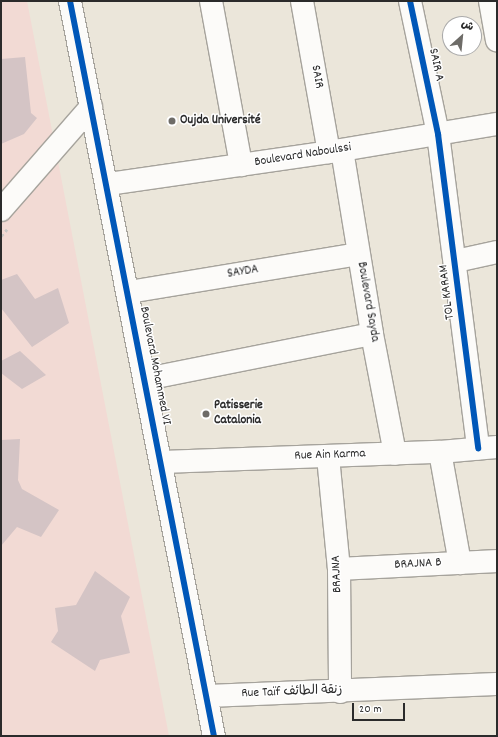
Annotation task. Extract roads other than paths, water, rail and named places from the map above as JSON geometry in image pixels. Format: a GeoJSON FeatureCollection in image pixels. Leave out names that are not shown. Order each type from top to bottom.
{"type":"FeatureCollection","features":[{"type":"Feature","properties":{"kind":"street","name":"Boulevard Mohammed VI"},"geometry":{"type":"LineString","coordinates":[[70,1],[90,107],[108,184],[214,736]]}},
{"type":"Feature","properties":{"kind":"street"},"geometry":{"type":"LineString","coordinates":[[211,1],[241,165]]}},
{"type":"Feature","properties":{"kind":"street","name":"SAIR"},"geometry":{"type":"LineString","coordinates":[[302,1],[336,151]]}},
{"type":"Feature","properties":{"kind":"street","name":"SAIR A"},"geometry":{"type":"LineString","coordinates":[[410,1],[438,134]]}},
{"type":"Feature","properties":{"kind":"street"},"geometry":{"type":"LineString","coordinates":[[490,1],[497,40]]}},
{"type":"Feature","properties":{"kind":"street"},"geometry":{"type":"LineString","coordinates":[[1,210],[90,107]]}},
{"type":"Feature","properties":{"kind":"street","name":"Boulevard Naboulssi"},"geometry":{"type":"LineString","coordinates":[[108,184],[336,151],[497,124]]}},
{"type":"Feature","properties":{"kind":"street","name":"TOL KARAM"},"geometry":{"type":"LineString","coordinates":[[438,134],[456,260],[487,448]]}},
{"type":"Feature","properties":{"kind":"street","name":"Boulevard Sayda"},"geometry":{"type":"LineString","coordinates":[[336,151],[358,254],[395,454]]}},
{"type":"Feature","properties":{"kind":"street"},"geometry":{"type":"LineString","coordinates":[[456,260],[497,252]]}},
{"type":"Feature","properties":{"kind":"street","name":"SAYDA"},"geometry":{"type":"LineString","coordinates":[[129,292],[358,254]]}},
{"type":"Feature","properties":{"kind":"street"},"geometry":{"type":"LineString","coordinates":[[146,379],[372,334]]}},
{"type":"Feature","properties":{"kind":"street","name":"Rue Ain Karma"},"geometry":{"type":"LineString","coordinates":[[162,462],[328,457],[440,452],[487,448]]}},
{"type":"Feature","properties":{"kind":"street"},"geometry":{"type":"LineString","coordinates":[[440,452],[460,563]]}},
{"type":"Feature","properties":{"kind":"street","name":"BRAJNA"},"geometry":{"type":"LineString","coordinates":[[328,457],[339,569],[340,692]]}},
{"type":"Feature","properties":{"kind":"street","name":"BRAJNA B"},"geometry":{"type":"LineString","coordinates":[[339,569],[497,561]]}},
{"type":"Feature","properties":{"kind":"street","name":"Rue Taïf زنقة الطائف"},"geometry":{"type":"LineString","coordinates":[[207,696],[340,692],[497,684]]}},
{"type":"Feature","properties":{"kind":"place","name":"Oujda Université"},"geometry":{"type":"Point","coordinates":[172,121]}},
{"type":"Feature","properties":{"kind":"place","name":"Patisserie Catalonia"},"geometry":{"type":"Point","coordinates":[206,414]}}]}
